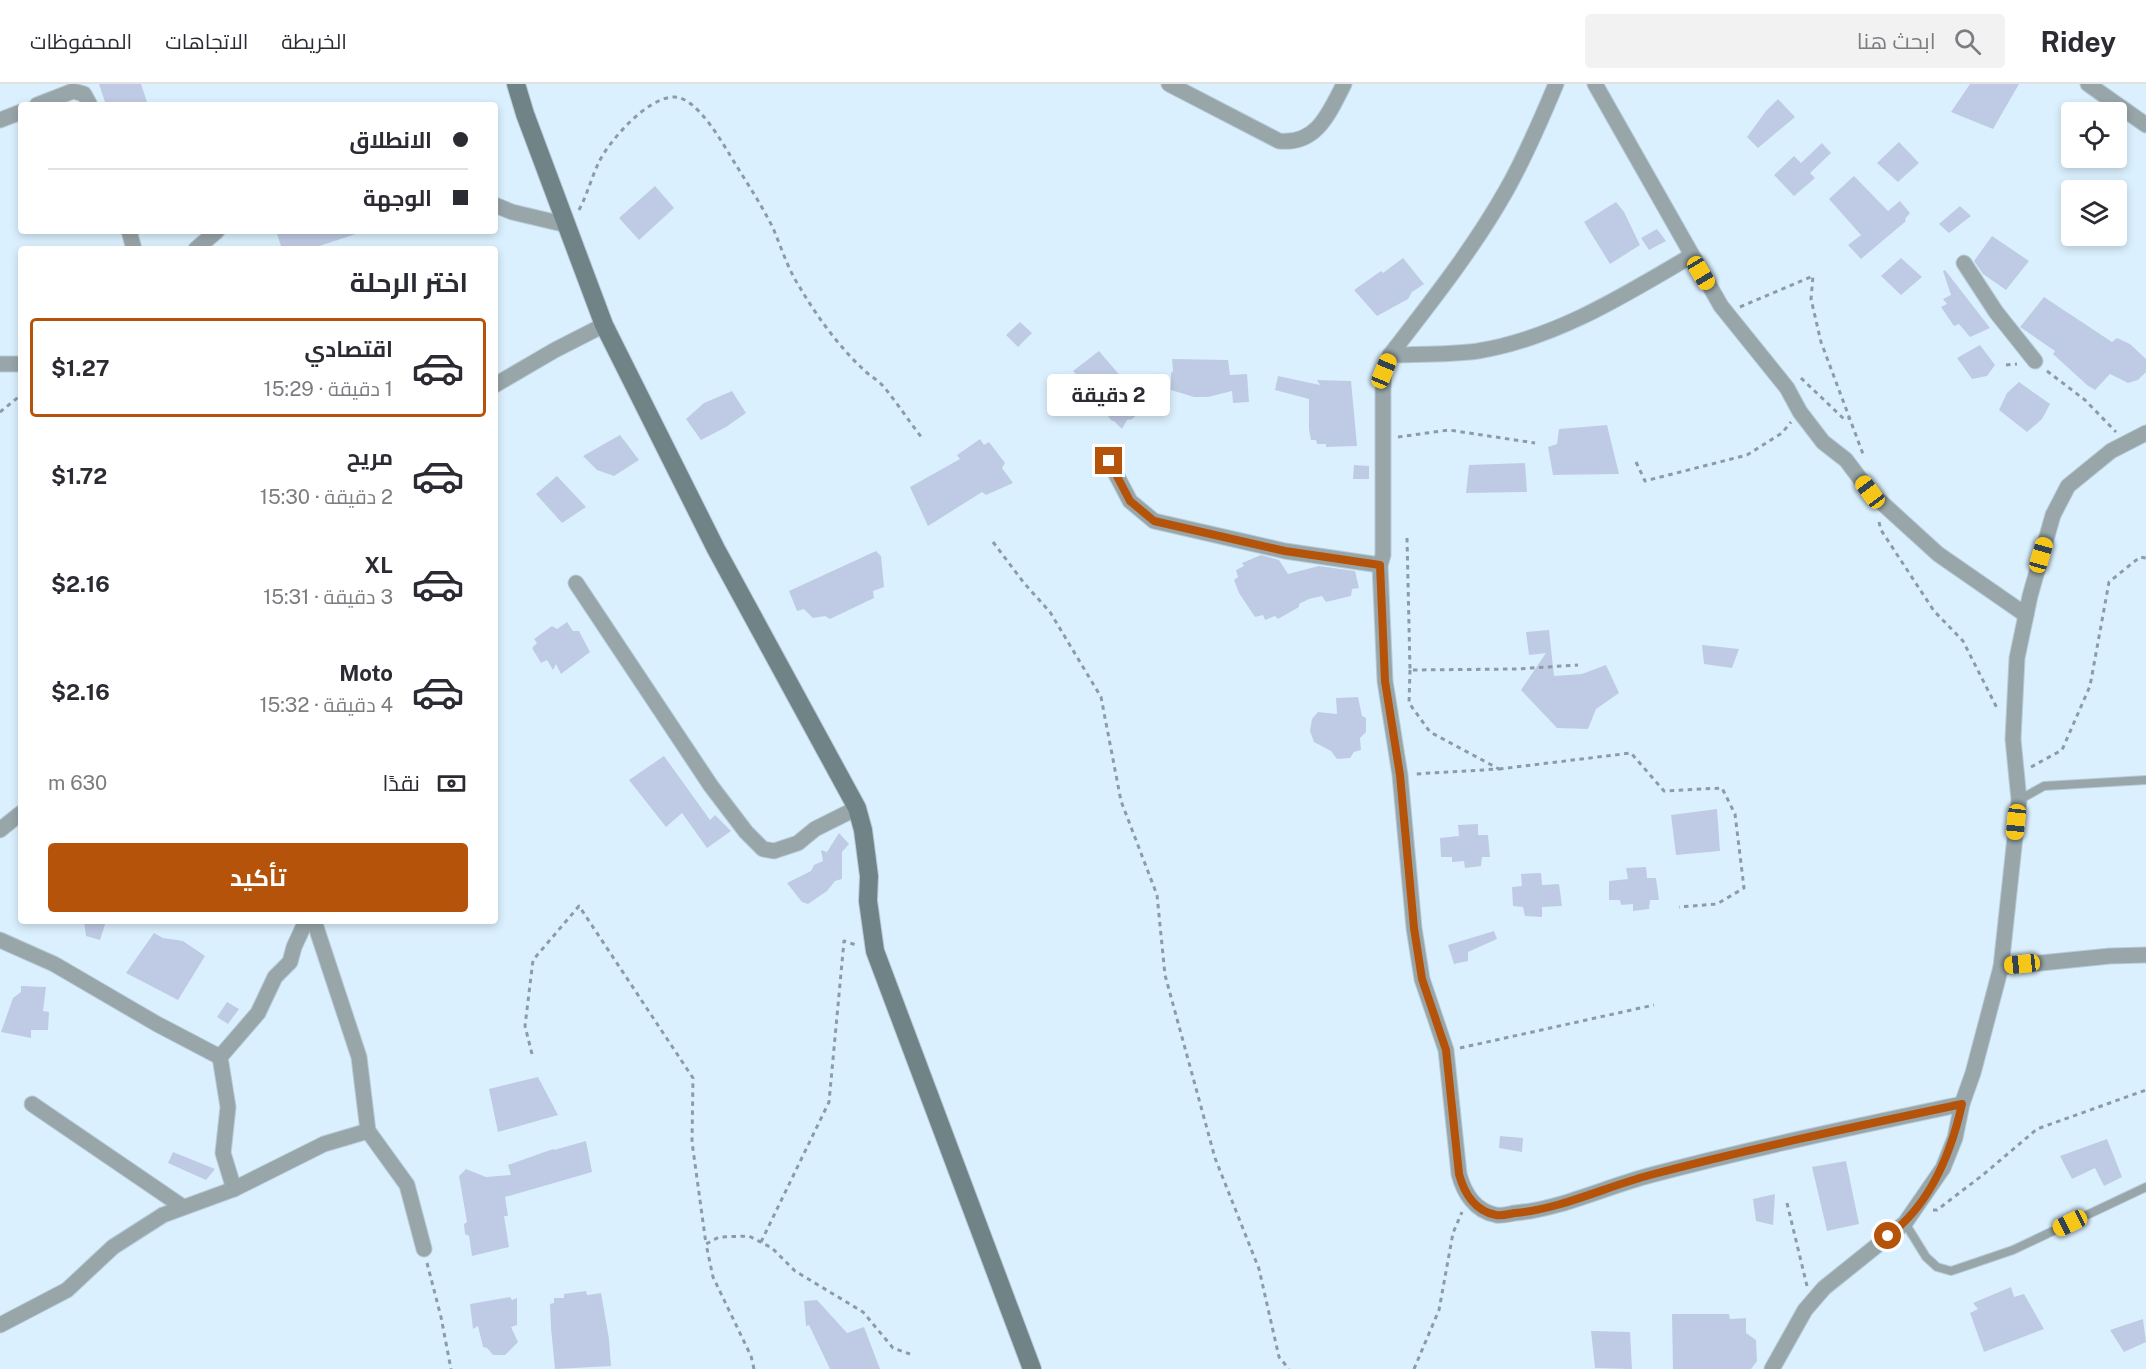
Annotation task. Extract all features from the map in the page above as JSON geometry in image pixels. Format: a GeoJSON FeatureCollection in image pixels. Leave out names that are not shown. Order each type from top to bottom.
{"type":"FeatureCollection","features":[{"type":"Feature","properties":{"kind":"street"},"geometry":{"type":"LineString","coordinates":[[516,84],[525,114],[604,325],[716,549],[857,808],[863,830],[869,876],[868,901],[875,951],[1032,1369]]}},
{"type":"Feature","properties":{"kind":"street"},"geometry":{"type":"LineString","coordinates":[[1170,84],[1279,141],[1290,142],[1300,140],[1318,129],[1344,84]]}},
{"type":"Feature","properties":{"kind":"street"},"geometry":{"type":"LineString","coordinates":[[1556,84],[1536,132],[1506,190],[1452,273],[1390,356],[1384,371],[1381,440],[1383,555],[1380,565],[1385,681],[1400,775],[1417,949],[1422,979],[1446,1050],[1459,1174],[1463,1190],[1481,1209],[1497,1215],[1531,1212],[1648,1176],[1839,1130],[1962,1104]]}},
{"type":"Feature","properties":{"kind":"street"},"geometry":{"type":"LineString","coordinates":[[1594,84],[1691,256],[1726,312],[1786,388],[1800,412],[1823,442],[1846,460],[1870,492],[1938,554],[2026,615]]}},
{"type":"Feature","properties":{"kind":"street"},"geometry":{"type":"LineString","coordinates":[[2088,84],[2146,125]]}},
{"type":"Feature","properties":{"kind":"street"},"geometry":{"type":"LineString","coordinates":[[45,102],[73,91],[84,94],[88,102]]}},
{"type":"Feature","properties":{"kind":"street"},"geometry":{"type":"LineString","coordinates":[[0,120],[18,113]]}},
{"type":"Feature","properties":{"kind":"street"},"geometry":{"type":"LineString","coordinates":[[498,206],[512,212],[567,225]]}},
{"type":"Feature","properties":{"kind":"street"},"geometry":{"type":"LineString","coordinates":[[200,246],[214,234]]}},
{"type":"Feature","properties":{"kind":"street"},"geometry":{"type":"LineString","coordinates":[[1390,356],[1477,351],[1533,338],[1583,317],[1691,256]]}},
{"type":"Feature","properties":{"kind":"street"},"geometry":{"type":"LineString","coordinates":[[1964,263],[1996,312],[2035,361]]}},
{"type":"Feature","properties":{"kind":"street"},"geometry":{"type":"LineString","coordinates":[[498,383],[604,325]]}},
{"type":"Feature","properties":{"kind":"street"},"geometry":{"type":"LineString","coordinates":[[0,364],[18,364]]}},
{"type":"Feature","properties":{"kind":"street"},"geometry":{"type":"LineString","coordinates":[[1772,1369],[1811,1303],[1824,1288],[1905,1223],[1917,1208],[1943,1168],[1955,1138],[1962,1104],[1973,1073],[2001,967],[2019,800],[2013,739],[2017,658],[2053,515],[2068,486],[2081,474],[2125,442],[2146,433]]}},
{"type":"Feature","properties":{"kind":"street"},"geometry":{"type":"LineString","coordinates":[[1109,461],[1130,501],[1154,521],[1285,551],[1380,565]]}},
{"type":"Feature","properties":{"kind":"street"},"geometry":{"type":"LineString","coordinates":[[576,582],[711,786],[746,832],[763,849],[774,851],[798,843],[815,829],[857,808]]}},
{"type":"Feature","properties":{"kind":"street"},"geometry":{"type":"LineString","coordinates":[[0,830],[18,815]]}},
{"type":"Feature","properties":{"kind":"street"},"geometry":{"type":"LineString","coordinates":[[234,1189],[222,1153],[228,1107],[220,1057],[258,1013],[275,977],[290,962],[305,924]]}},
{"type":"Feature","properties":{"kind":"street"},"geometry":{"type":"LineString","coordinates":[[315,924],[359,1057],[368,1131],[408,1185],[424,1249]]}},
{"type":"Feature","properties":{"kind":"street"},"geometry":{"type":"LineString","coordinates":[[0,940],[54,964],[157,1024],[220,1057]]}},
{"type":"Feature","properties":{"kind":"street"},"geometry":{"type":"LineString","coordinates":[[2001,967],[2110,956],[2146,955]]}},
{"type":"Feature","properties":{"kind":"street"},"geometry":{"type":"LineString","coordinates":[[32,1104],[183,1207]]}},
{"type":"Feature","properties":{"kind":"street"},"geometry":{"type":"LineString","coordinates":[[0,1324],[67,1290],[113,1247],[163,1215],[234,1189],[324,1144],[368,1131]]}},
{"type":"Feature","properties":{"kind":"lane"},"geometry":{"type":"LineString","coordinates":[[2019,800],[2044,786],[2146,780]]}},
{"type":"Feature","properties":{"kind":"lane"},"geometry":{"type":"LineString","coordinates":[[1905,1223],[1926,1257],[1937,1267],[1951,1271],[2013,1250],[2146,1187]]}},
{"type":"Feature","properties":{"kind":"path"},"geometry":{"type":"LineString","coordinates":[[567,225],[576,215],[588,194],[597,165],[607,147],[627,125],[648,106],[673,97],[687,100],[699,111],[718,137],[753,192],[804,294],[834,337],[866,372],[882,385],[922,438]]}},
{"type":"Feature","properties":{"kind":"path"},"geometry":{"type":"LineString","coordinates":[[1726,312],[1813,276],[1811,299],[1821,342],[1864,456]]}},
{"type":"Feature","properties":{"kind":"path"},"geometry":{"type":"LineString","coordinates":[[2006,365],[2035,361],[2085,400],[2125,442]]}},
{"type":"Feature","properties":{"kind":"path"},"geometry":{"type":"LineString","coordinates":[[0,412],[18,397]]}},
{"type":"Feature","properties":{"kind":"path"},"geometry":{"type":"LineString","coordinates":[[1636,462],[1646,481],[1747,455],[1782,433],[1800,412]]}},
{"type":"Feature","properties":{"kind":"path"},"geometry":{"type":"LineString","coordinates":[[1381,440],[1449,430],[1535,443]]}},
{"type":"Feature","properties":{"kind":"path"},"geometry":{"type":"LineString","coordinates":[[1878,521],[1881,530],[1934,611],[1963,641],[2013,739]]}},
{"type":"Feature","properties":{"kind":"path"},"geometry":{"type":"LineString","coordinates":[[1407,538],[1410,670],[1408,703],[1430,732],[1499,769]]}},
{"type":"Feature","properties":{"kind":"path"},"geometry":{"type":"LineString","coordinates":[[993,542],[1050,612],[1101,698],[1121,801],[1157,895],[1165,975],[1215,1158],[1259,1269],[1279,1357],[1289,1369]]}},
{"type":"Feature","properties":{"kind":"path"},"geometry":{"type":"LineString","coordinates":[[2017,776],[2061,750],[2090,686],[2109,582],[2140,557],[2146,558]]}},
{"type":"Feature","properties":{"kind":"path"},"geometry":{"type":"LineString","coordinates":[[1410,670],[1516,669],[1578,665]]}},
{"type":"Feature","properties":{"kind":"path"},"geometry":{"type":"LineString","coordinates":[[1400,775],[1499,769],[1631,753],[1664,791],[1722,788],[1735,814],[1744,888],[1717,904],[1680,907]]}},
{"type":"Feature","properties":{"kind":"path"},"geometry":{"type":"LineString","coordinates":[[532,1054],[525,1026],[533,960],[579,906],[693,1078],[692,1142],[706,1244],[713,1277],[751,1356],[754,1369]]}},
{"type":"Feature","properties":{"kind":"path"},"geometry":{"type":"LineString","coordinates":[[761,1242],[830,1102],[844,941],[875,951]]}},
{"type":"Feature","properties":{"kind":"path"},"geometry":{"type":"LineString","coordinates":[[1446,1050],[1654,1005]]}},
{"type":"Feature","properties":{"kind":"path"},"geometry":{"type":"LineString","coordinates":[[1917,1208],[1936,1210],[1984,1174],[2037,1129],[2146,1090]]}},
{"type":"Feature","properties":{"kind":"path"},"geometry":{"type":"LineString","coordinates":[[1414,1369],[1438,1310],[1453,1233],[1469,1197]]}},
{"type":"Feature","properties":{"kind":"path"},"geometry":{"type":"LineString","coordinates":[[1786,1203],[1811,1303]]}},
{"type":"Feature","properties":{"kind":"path"},"geometry":{"type":"LineString","coordinates":[[706,1244],[719,1237],[749,1236],[761,1242],[772,1248],[795,1271],[863,1312],[893,1348],[910,1354]]}},
{"type":"Feature","properties":{"kind":"path"},"geometry":{"type":"LineString","coordinates":[[424,1249],[451,1369]]}},
{"type":"Feature","properties":{"kind":"building"},"geometry":{"type":"Polygon","coordinates":[[[99,84],[141,84],[147,102],[105,102],[99,84]]]}},
{"type":"Feature","properties":{"kind":"building"},"geometry":{"type":"Polygon","coordinates":[[[1970,84],[2019,84],[1993,129],[1951,112],[1970,84]]]}},
{"type":"Feature","properties":{"kind":"building"},"geometry":{"type":"Polygon","coordinates":[[[1778,99],[1795,117],[1758,148],[1747,137],[1778,99]]]}},
{"type":"Feature","properties":{"kind":"building"},"geometry":{"type":"Polygon","coordinates":[[[1899,142],[1919,163],[1898,182],[1877,163],[1899,142]]]}},
{"type":"Feature","properties":{"kind":"building"},"geometry":{"type":"Polygon","coordinates":[[[1822,143],[1831,153],[1810,173],[1815,178],[1794,196],[1774,175],[1794,156],[1801,163],[1822,143]]]}},
{"type":"Feature","properties":{"kind":"building"},"geometry":{"type":"Polygon","coordinates":[[[1854,176],[1888,211],[1900,201],[1910,213],[1906,221],[1861,259],[1848,245],[1861,235],[1829,199],[1854,176]]]}},
{"type":"Feature","properties":{"kind":"building"},"geometry":{"type":"Polygon","coordinates":[[[655,186],[674,208],[639,240],[619,218],[655,186]]]}},
{"type":"Feature","properties":{"kind":"building"},"geometry":{"type":"Polygon","coordinates":[[[1616,202],[1624,212],[1640,245],[1610,264],[1584,222],[1616,202]]]}},
{"type":"Feature","properties":{"kind":"building"},"geometry":{"type":"Polygon","coordinates":[[[1960,206],[1971,216],[1949,233],[1939,224],[1960,206]]]}},
{"type":"Feature","properties":{"kind":"building"},"geometry":{"type":"Polygon","coordinates":[[[1657,229],[1666,241],[1649,250],[1641,238],[1657,229]]]}},
{"type":"Feature","properties":{"kind":"building"},"geometry":{"type":"Polygon","coordinates":[[[277,234],[356,234],[319,246],[281,246],[277,234]]]}},
{"type":"Feature","properties":{"kind":"building"},"geometry":{"type":"Polygon","coordinates":[[[1992,236],[2029,261],[2006,290],[1983,274],[1974,261],[1992,236]]]}},
{"type":"Feature","properties":{"kind":"building"},"geometry":{"type":"Polygon","coordinates":[[[1403,258],[1424,284],[1412,292],[1408,299],[1377,316],[1354,290],[1403,258]]]}},
{"type":"Feature","properties":{"kind":"building"},"geometry":{"type":"Polygon","coordinates":[[[1901,258],[1922,277],[1901,295],[1881,276],[1901,258]]]}},
{"type":"Feature","properties":{"kind":"building"},"geometry":{"type":"Polygon","coordinates":[[[1945,270],[1990,328],[1970,337],[1959,324],[1954,326],[1941,307],[1947,304],[1943,299],[1951,295],[1943,271],[1945,270]]]}},
{"type":"Feature","properties":{"kind":"building"},"geometry":{"type":"Polygon","coordinates":[[[2044,297],[2112,342],[2117,338],[2130,344],[2146,359],[2146,372],[2138,380],[2128,383],[2110,374],[2095,390],[2087,385],[2053,354],[2055,351],[2020,327],[2044,297]]]}},
{"type":"Feature","properties":{"kind":"building"},"geometry":{"type":"Polygon","coordinates":[[[1020,322],[1032,333],[1018,347],[1006,335],[1020,322]]]}},
{"type":"Feature","properties":{"kind":"building"},"geometry":{"type":"Polygon","coordinates":[[[1980,345],[1995,365],[1987,376],[1972,379],[1957,358],[1980,345]]]}},
{"type":"Feature","properties":{"kind":"building"},"geometry":{"type":"Polygon","coordinates":[[[1099,351],[1140,399],[1138,402],[1144,408],[1132,419],[1127,420],[1122,429],[1112,421],[1096,402],[1099,398],[1073,371],[1099,351]]]}},
{"type":"Feature","properties":{"kind":"building"},"geometry":{"type":"Polygon","coordinates":[[[1172,359],[1228,360],[1230,375],[1247,374],[1249,402],[1233,403],[1232,391],[1208,397],[1194,397],[1171,390],[1172,359]]]}},
{"type":"Feature","properties":{"kind":"building"},"geometry":{"type":"Polygon","coordinates":[[[1278,376],[1320,385],[1317,380],[1351,381],[1357,446],[1326,447],[1326,444],[1317,444],[1316,440],[1311,440],[1309,399],[1275,390],[1278,376]]]}},
{"type":"Feature","properties":{"kind":"building"},"geometry":{"type":"Polygon","coordinates":[[[2019,382],[2050,404],[2042,419],[2027,432],[1999,410],[2007,393],[2019,382]]]}},
{"type":"Feature","properties":{"kind":"building"},"geometry":{"type":"Polygon","coordinates":[[[732,391],[746,413],[701,440],[686,419],[704,403],[732,391]]]}},
{"type":"Feature","properties":{"kind":"building"},"geometry":{"type":"Polygon","coordinates":[[[1607,425],[1619,474],[1553,475],[1548,447],[1557,444],[1559,429],[1607,425]]]}},
{"type":"Feature","properties":{"kind":"building"},"geometry":{"type":"Polygon","coordinates":[[[620,435],[639,460],[614,476],[597,470],[583,456],[620,435]]]}},
{"type":"Feature","properties":{"kind":"building"},"geometry":{"type":"Polygon","coordinates":[[[980,439],[984,445],[989,442],[1005,463],[1002,468],[1013,483],[986,495],[982,492],[928,526],[910,487],[960,459],[957,455],[980,439]]]}},
{"type":"Feature","properties":{"kind":"building"},"geometry":{"type":"Polygon","coordinates":[[[1525,463],[1527,492],[1466,493],[1469,465],[1525,463]]]}},
{"type":"Feature","properties":{"kind":"building"},"geometry":{"type":"Polygon","coordinates":[[[1354,465],[1369,466],[1369,479],[1353,479],[1354,465]]]}},
{"type":"Feature","properties":{"kind":"building"},"geometry":{"type":"Polygon","coordinates":[[[557,476],[586,507],[562,523],[536,494],[557,476]]]}},
{"type":"Feature","properties":{"kind":"building"},"geometry":{"type":"Polygon","coordinates":[[[876,551],[881,556],[884,587],[873,591],[874,598],[830,619],[825,616],[813,618],[804,609],[797,611],[789,591],[876,551]]]}},
{"type":"Feature","properties":{"kind":"building"},"geometry":{"type":"Polygon","coordinates":[[[1261,555],[1279,560],[1288,574],[1319,566],[1355,571],[1359,588],[1352,589],[1351,596],[1326,602],[1322,596],[1309,599],[1278,619],[1275,616],[1265,620],[1263,615],[1255,617],[1239,593],[1234,580],[1238,577],[1236,570],[1244,566],[1242,563],[1261,555]]]}},
{"type":"Feature","properties":{"kind":"building"},"geometry":{"type":"Polygon","coordinates":[[[567,622],[573,631],[579,631],[590,652],[561,674],[556,664],[553,670],[547,660],[541,663],[532,648],[537,643],[534,639],[552,626],[557,629],[567,622]]]}},
{"type":"Feature","properties":{"kind":"building"},"geometry":{"type":"Polygon","coordinates":[[[1549,630],[1554,676],[1582,674],[1606,665],[1619,693],[1596,709],[1588,729],[1557,728],[1521,690],[1546,653],[1529,655],[1526,632],[1549,630]]]}},
{"type":"Feature","properties":{"kind":"building"},"geometry":{"type":"Polygon","coordinates":[[[1702,645],[1739,649],[1732,668],[1704,664],[1702,645]]]}},
{"type":"Feature","properties":{"kind":"building"},"geometry":{"type":"Polygon","coordinates":[[[1358,697],[1362,716],[1366,718],[1366,732],[1360,738],[1361,750],[1354,752],[1350,758],[1337,759],[1331,751],[1314,742],[1310,731],[1312,719],[1318,712],[1337,714],[1336,698],[1358,697]]]}},
{"type":"Feature","properties":{"kind":"building"},"geometry":{"type":"Polygon","coordinates":[[[664,756],[710,820],[715,815],[731,831],[707,848],[682,813],[666,827],[629,780],[664,756]]]}},
{"type":"Feature","properties":{"kind":"building"},"geometry":{"type":"Polygon","coordinates":[[[1717,809],[1720,851],[1676,855],[1671,815],[1717,809]]]}},
{"type":"Feature","properties":{"kind":"building"},"geometry":{"type":"Polygon","coordinates":[[[1478,824],[1478,835],[1488,835],[1490,857],[1482,857],[1481,866],[1465,868],[1464,861],[1452,862],[1452,857],[1441,857],[1440,838],[1459,836],[1458,825],[1478,824]]]}},
{"type":"Feature","properties":{"kind":"building"},"geometry":{"type":"Polygon","coordinates":[[[839,833],[849,844],[842,852],[842,879],[835,881],[827,891],[808,904],[802,902],[787,883],[811,871],[814,865],[823,861],[821,850],[827,852],[839,833]]]}},
{"type":"Feature","properties":{"kind":"building"},"geometry":{"type":"Polygon","coordinates":[[[1646,867],[1647,878],[1656,878],[1659,900],[1650,900],[1649,909],[1633,911],[1633,904],[1621,905],[1620,900],[1609,900],[1609,881],[1628,879],[1626,868],[1646,867]]]}},
{"type":"Feature","properties":{"kind":"building"},"geometry":{"type":"Polygon","coordinates":[[[1541,873],[1542,885],[1559,884],[1562,906],[1542,907],[1542,917],[1525,916],[1523,907],[1513,906],[1512,887],[1522,886],[1521,874],[1541,873]]]}},
{"type":"Feature","properties":{"kind":"building"},"geometry":{"type":"Polygon","coordinates":[[[84,924],[105,924],[100,940],[86,936],[84,924]]]}},
{"type":"Feature","properties":{"kind":"building"},"geometry":{"type":"Polygon","coordinates":[[[1494,931],[1497,939],[1468,952],[1468,961],[1454,964],[1448,945],[1494,931]]]}},
{"type":"Feature","properties":{"kind":"building"},"geometry":{"type":"Polygon","coordinates":[[[154,933],[163,938],[183,941],[205,956],[178,1000],[126,973],[154,933]]]}},
{"type":"Feature","properties":{"kind":"building"},"geometry":{"type":"Polygon","coordinates":[[[21,986],[46,987],[43,1011],[49,1012],[48,1030],[31,1030],[31,1038],[1,1032],[13,998],[21,992],[21,986]]]}},
{"type":"Feature","properties":{"kind":"building"},"geometry":{"type":"Polygon","coordinates":[[[227,1002],[239,1009],[228,1024],[217,1017],[227,1002]]]}},
{"type":"Feature","properties":{"kind":"building"},"geometry":{"type":"Polygon","coordinates":[[[538,1077],[558,1115],[498,1132],[489,1089],[538,1077]]]}},
{"type":"Feature","properties":{"kind":"building"},"geometry":{"type":"Polygon","coordinates":[[[1500,1136],[1523,1138],[1522,1152],[1499,1148],[1500,1136]]]}},
{"type":"Feature","properties":{"kind":"building"},"geometry":{"type":"Polygon","coordinates":[[[2107,1139],[2122,1177],[2104,1186],[2095,1168],[2072,1179],[2060,1156],[2107,1139]]]}},
{"type":"Feature","properties":{"kind":"building"},"geometry":{"type":"Polygon","coordinates":[[[586,1141],[592,1172],[505,1197],[508,1216],[504,1216],[509,1247],[472,1256],[469,1236],[465,1234],[464,1224],[467,1222],[459,1176],[466,1169],[486,1177],[511,1175],[508,1165],[553,1149],[586,1141]]]}},
{"type":"Feature","properties":{"kind":"building"},"geometry":{"type":"Polygon","coordinates":[[[173,1152],[215,1169],[206,1180],[168,1163],[173,1152]]]}},
{"type":"Feature","properties":{"kind":"building"},"geometry":{"type":"Polygon","coordinates":[[[1846,1161],[1859,1224],[1827,1231],[1812,1167],[1846,1161]]]}},
{"type":"Feature","properties":{"kind":"building"},"geometry":{"type":"Polygon","coordinates":[[[1775,1194],[1773,1225],[1756,1221],[1753,1199],[1775,1194]]]}},
{"type":"Feature","properties":{"kind":"building"},"geometry":{"type":"Polygon","coordinates":[[[2011,1287],[2014,1297],[2024,1294],[2044,1329],[1984,1352],[1970,1313],[1978,1309],[1973,1303],[2011,1287]]]}},
{"type":"Feature","properties":{"kind":"building"},"geometry":{"type":"Polygon","coordinates":[[[586,1291],[587,1295],[601,1293],[611,1366],[555,1369],[550,1304],[554,1303],[554,1298],[564,1298],[564,1294],[586,1291]]]}},
{"type":"Feature","properties":{"kind":"building"},"geometry":{"type":"Polygon","coordinates":[[[510,1297],[512,1300],[517,1298],[517,1325],[511,1327],[518,1342],[505,1355],[493,1355],[483,1347],[478,1326],[473,1329],[470,1304],[510,1297]]]}},
{"type":"Feature","properties":{"kind":"building"},"geometry":{"type":"Polygon","coordinates":[[[817,1300],[847,1333],[864,1327],[880,1369],[830,1369],[809,1325],[806,1326],[804,1301],[817,1300]]]}},
{"type":"Feature","properties":{"kind":"building"},"geometry":{"type":"Polygon","coordinates":[[[1672,1314],[1729,1314],[1730,1319],[1746,1318],[1746,1333],[1756,1340],[1757,1361],[1751,1369],[1673,1369],[1672,1314]]]}},
{"type":"Feature","properties":{"kind":"building"},"geometry":{"type":"Polygon","coordinates":[[[2143,1319],[2146,1342],[2124,1352],[2110,1330],[2143,1319]]]}},
{"type":"Feature","properties":{"kind":"building"},"geometry":{"type":"Polygon","coordinates":[[[1591,1331],[1630,1332],[1632,1369],[1595,1368],[1591,1331]]]}},
{"type":"Feature","properties":{"kind":"route"},"geometry":{"type":"LineString","coordinates":[[1109,461],[1130,501],[1154,521],[1285,551],[1380,565],[1385,681],[1400,775],[1414,928],[1422,979],[1446,1050],[1459,1174],[1463,1190],[1472,1201],[1481,1209],[1497,1215],[1531,1212],[1648,1176],[1839,1130],[1962,1104],[1955,1138],[1943,1168],[1905,1223],[1888,1236]]}}]}
